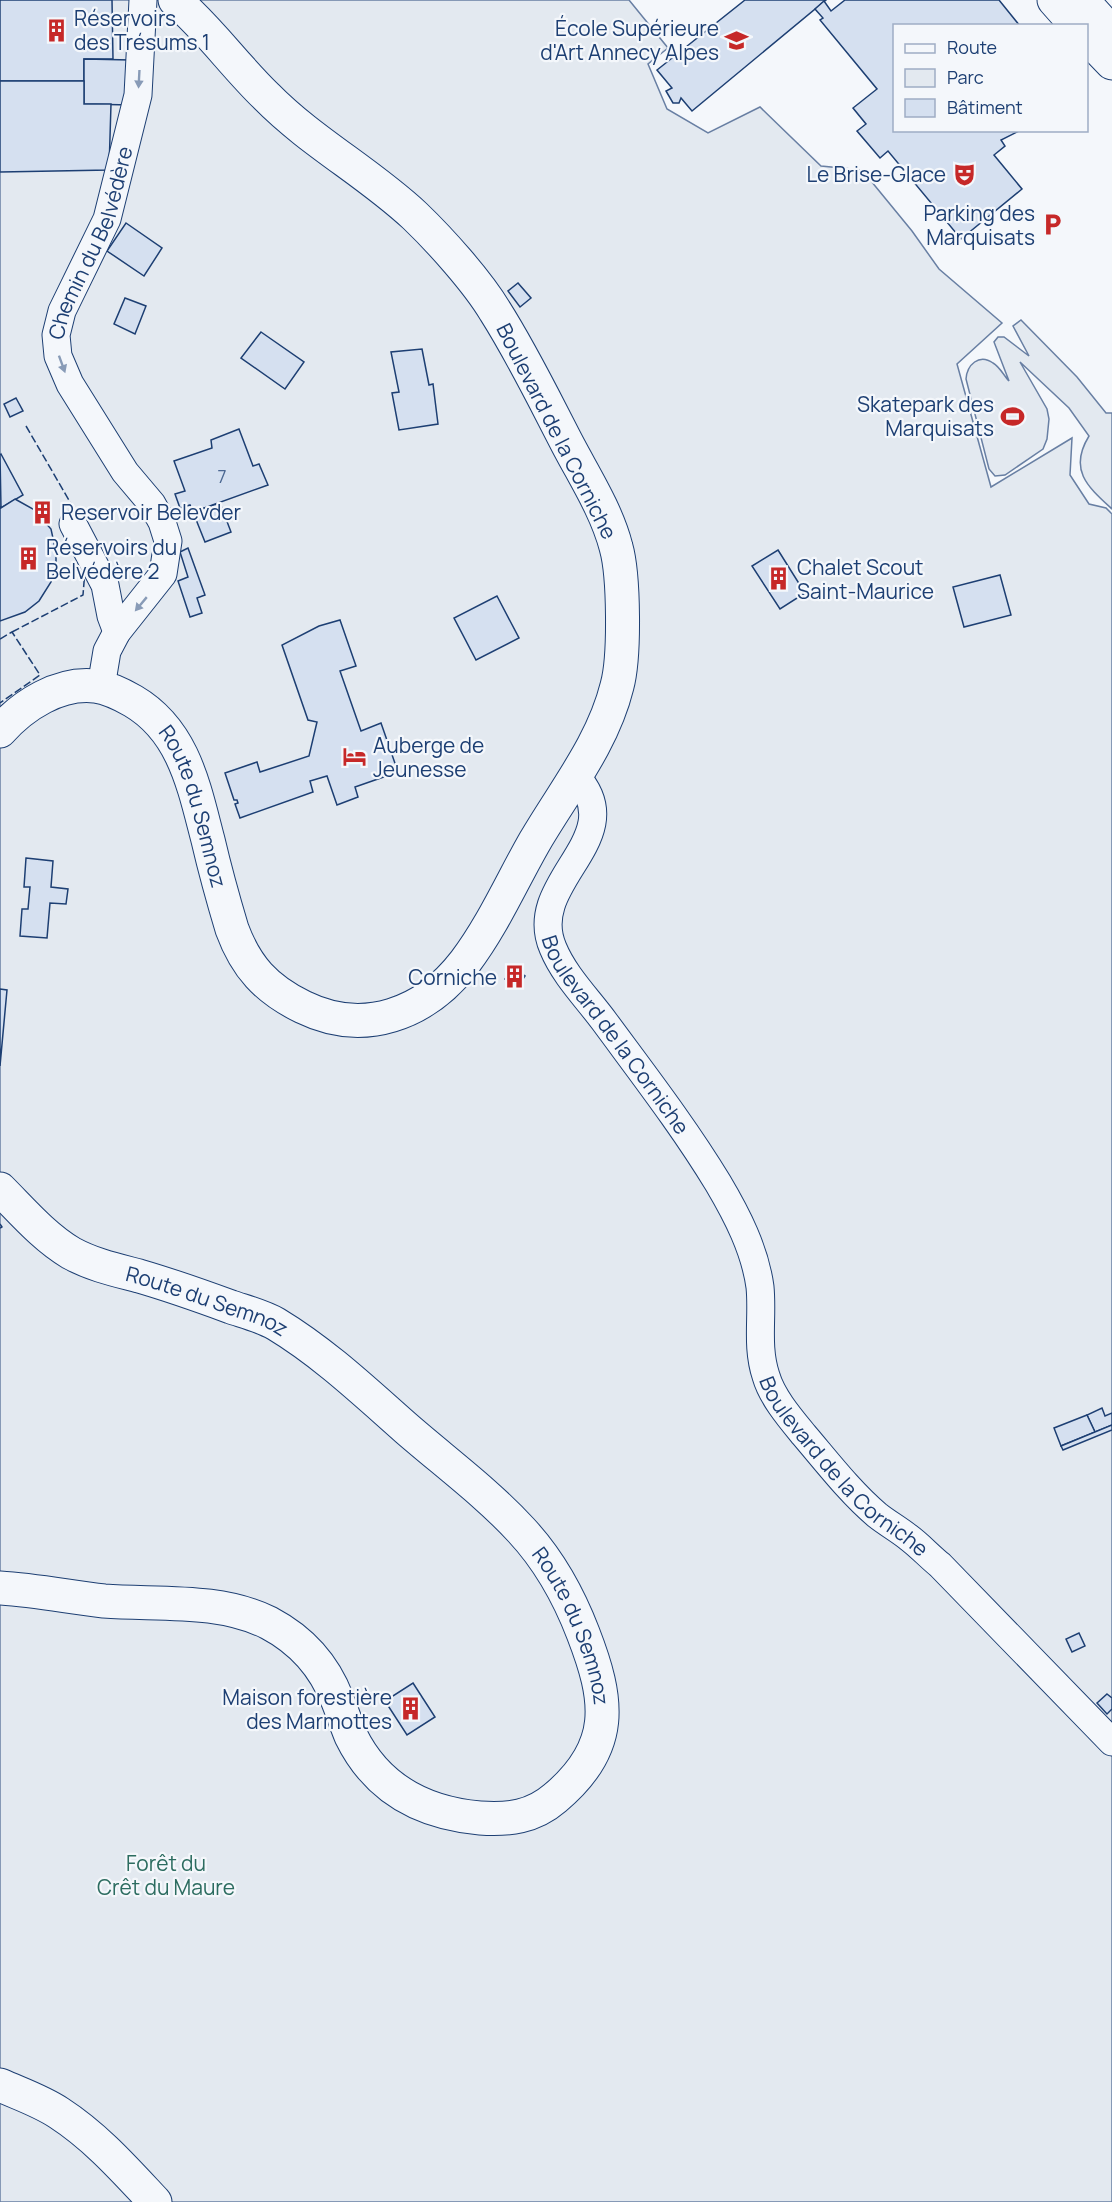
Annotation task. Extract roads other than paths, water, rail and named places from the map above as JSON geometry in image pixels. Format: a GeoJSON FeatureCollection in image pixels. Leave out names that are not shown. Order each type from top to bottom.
{"type":"FeatureCollection","features":[{"type":"Feature","properties":{"kind":"main road","name":"Boulevard de la Corniche"},"geometry":{"type":"LineString","coordinates":[[175,0],[195,18],[265,96],[301,128],[381,185],[418,219],[454,259],[494,308],[600,507],[616,545],[621,573],[621,643],[618,682],[598,737],[576,777]]}},
{"type":"Feature","properties":{"kind":"main road"},"geometry":{"type":"LineString","coordinates":[[1054,0],[1075,24]]}},
{"type":"Feature","properties":{"kind":"main road"},"geometry":{"type":"LineString","coordinates":[[1082,0],[1112,33]]}},
{"type":"Feature","properties":{"kind":"main road"},"geometry":{"type":"LineString","coordinates":[[1088,38],[1112,63]]}},
{"type":"Feature","properties":{"kind":"main road","name":"Route du Semnoz"},"geometry":{"type":"LineString","coordinates":[[0,731],[13,717],[27,707],[61,689],[82,685],[101,687],[122,694],[141,705],[159,721],[175,741],[185,760],[195,788],[232,928],[240,951],[254,973],[292,1001],[316,1014],[345,1020],[372,1021],[397,1015],[441,987],[463,965],[481,938],[535,841],[576,777]]}},
{"type":"Feature","properties":{"kind":"main road","name":"Route du Semnoz"},"geometry":{"type":"LineString","coordinates":[[0,1189],[34,1224],[69,1252],[93,1264],[170,1285],[271,1321],[318,1351],[490,1500],[520,1529],[543,1556],[557,1576],[575,1612],[597,1669],[602,1693],[602,1720],[597,1741],[575,1782],[541,1810],[498,1819],[442,1812],[399,1793],[370,1767],[351,1736],[335,1694],[316,1659],[294,1638],[274,1626],[254,1616],[221,1608],[91,1599],[0,1587]]}},
{"type":"Feature","properties":{"kind":"main road"},"geometry":{"type":"LineString","coordinates":[[0,2085],[36,2101],[84,2130],[155,2202]]}},
{"type":"Feature","properties":{"kind":"street","name":"Chemin du Belvédère"},"geometry":{"type":"LineString","coordinates":[[101,687],[107,651],[117,632],[163,574],[168,541],[162,522],[152,504],[125,471],[69,384],[58,356],[56,335],[62,311],[107,219],[138,95],[143,0]]}},
{"type":"Feature","properties":{"kind":"street"},"geometry":{"type":"LineString","coordinates":[[73,524],[105,585],[111,616],[117,632]]}},
{"type":"Feature","properties":{"kind":"street","name":"Boulevard de la Corniche"},"geometry":{"type":"LineString","coordinates":[[576,777],[585,786],[593,802],[593,818],[590,834],[559,887],[550,912],[548,930],[553,948],[566,970],[652,1086],[718,1183],[742,1228],[755,1261],[760,1289],[760,1352],[766,1378],[788,1414],[837,1475],[876,1514],[940,1565],[1112,1742]]}},
{"type":"Feature","properties":{"kind":"place","name":"Réservoirs des Trésums 1"},"geometry":{"type":"Point","coordinates":[56,30]}},
{"type":"Feature","properties":{"kind":"place","name":"École Supérieure d'Art Annecy Alpes"},"geometry":{"type":"Point","coordinates":[737,40]}},
{"type":"Feature","properties":{"kind":"place","name":"Le Brise-Glace"},"geometry":{"type":"Point","coordinates":[964,174]}},
{"type":"Feature","properties":{"kind":"place","name":"Parking des Marquisats"},"geometry":{"type":"Point","coordinates":[1053,225]}},
{"type":"Feature","properties":{"kind":"place","name":"Skatepark des Marquisats"},"geometry":{"type":"Point","coordinates":[1012,416]}},
{"type":"Feature","properties":{"kind":"place","name":"Reservoir Belevder"},"geometry":{"type":"Point","coordinates":[43,512]}},
{"type":"Feature","properties":{"kind":"place","name":"Réservoirs du Belvédère 2"},"geometry":{"type":"Point","coordinates":[28,559]}},
{"type":"Feature","properties":{"kind":"place","name":"Chalet Scout Saint-Maurice"},"geometry":{"type":"Point","coordinates":[779,579]}},
{"type":"Feature","properties":{"kind":"place","name":"Auberge de Jeunesse"},"geometry":{"type":"Point","coordinates":[355,757]}},
{"type":"Feature","properties":{"kind":"place","name":"Corniche"},"geometry":{"type":"Point","coordinates":[515,977]}},
{"type":"Feature","properties":{"kind":"place","name":"Maison forestière des Marmottes"},"geometry":{"type":"Point","coordinates":[410,1709]}},
{"type":"Feature","properties":{"kind":"park label","name":"Forêt du Crêt du Maure"},"geometry":{"type":"Point","coordinates":[166,1875]}}]}
